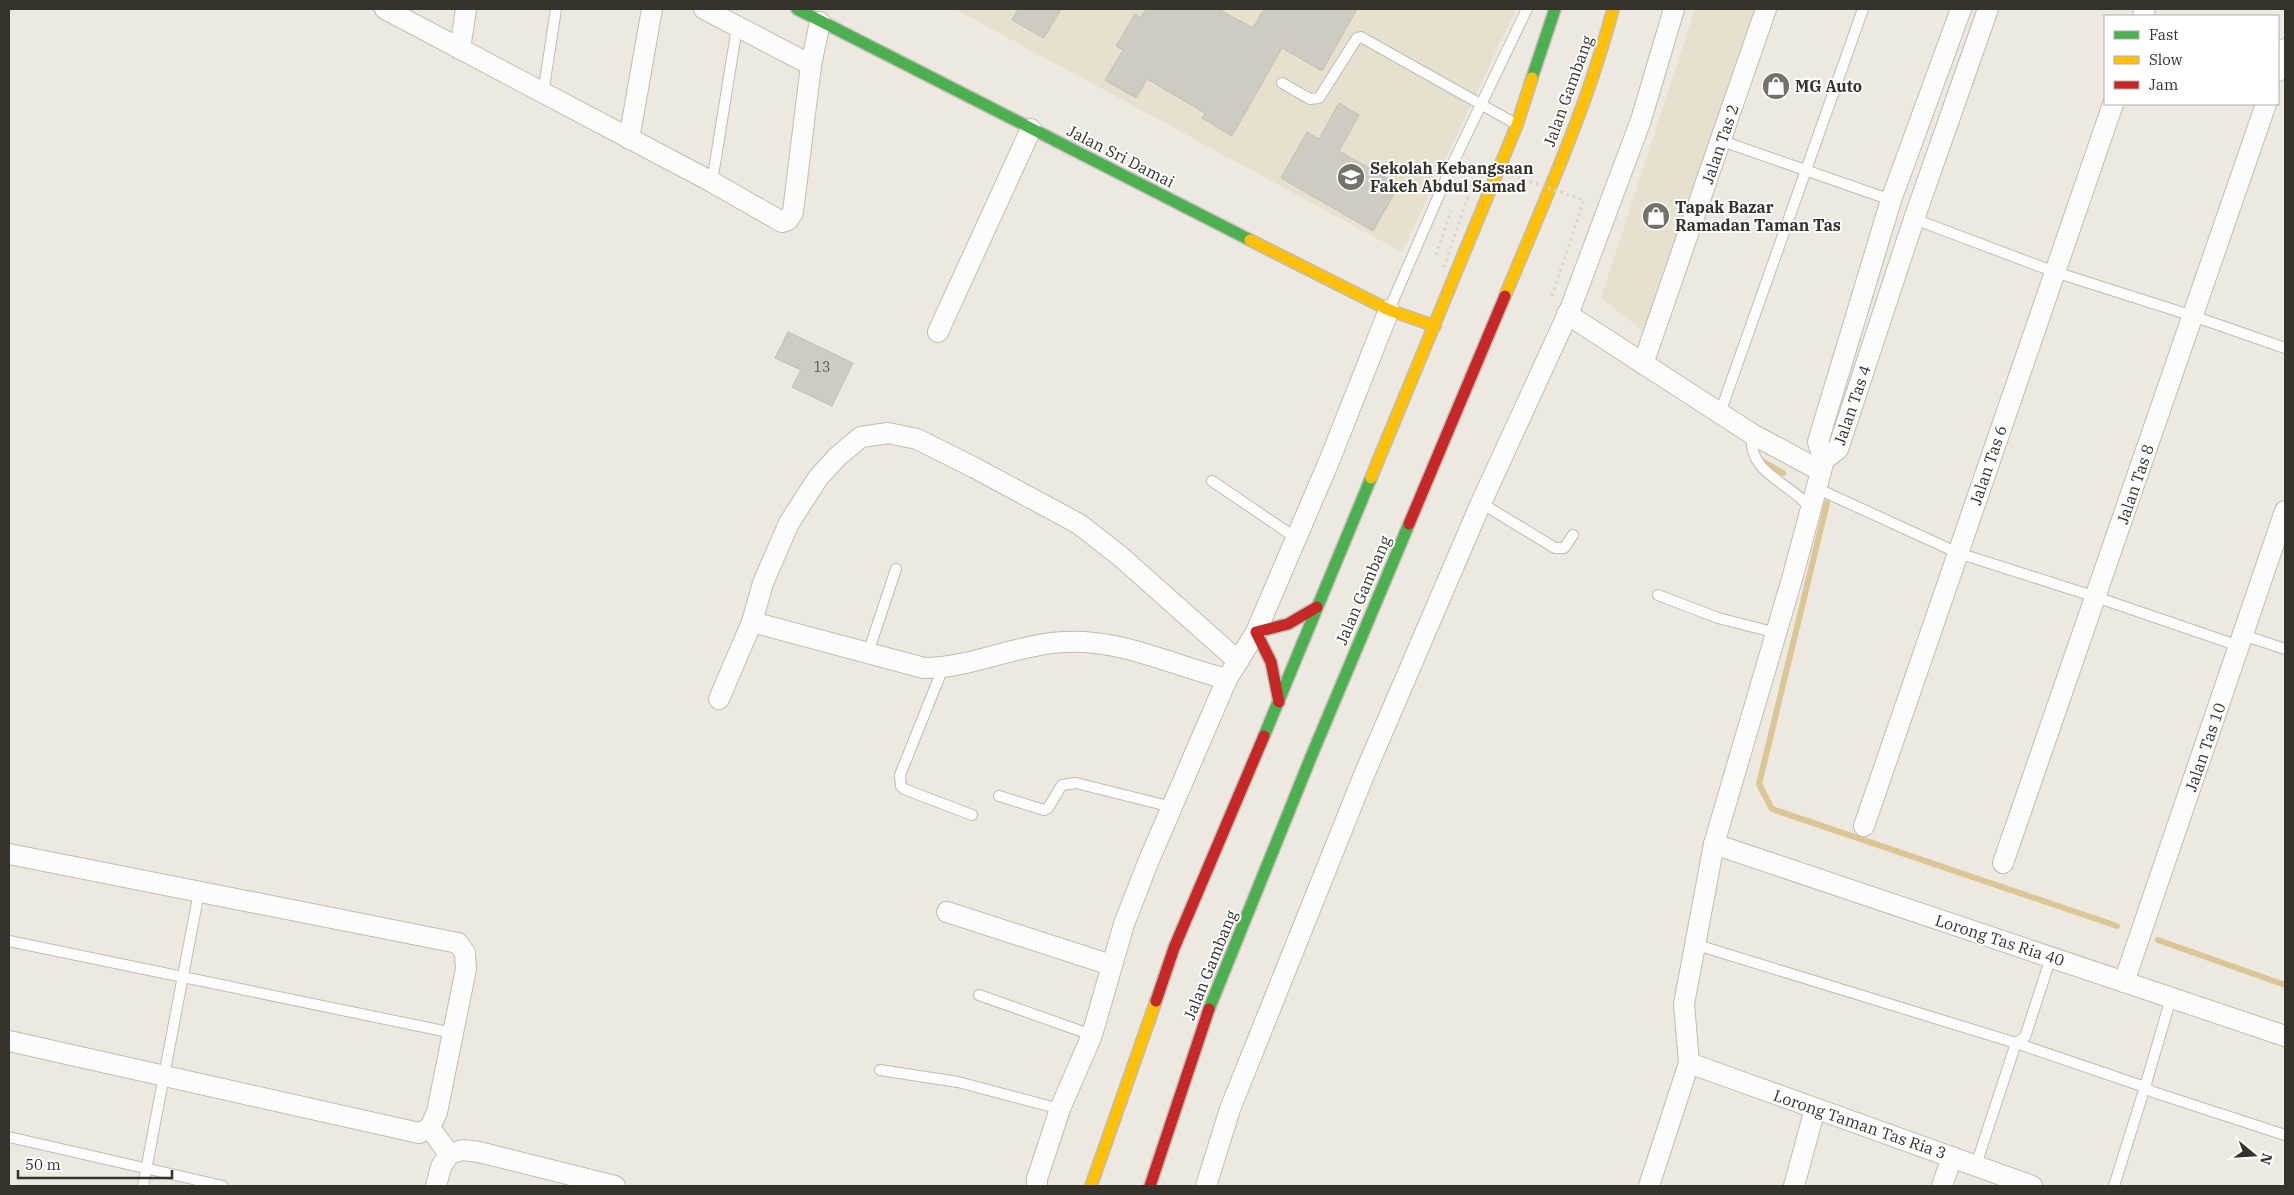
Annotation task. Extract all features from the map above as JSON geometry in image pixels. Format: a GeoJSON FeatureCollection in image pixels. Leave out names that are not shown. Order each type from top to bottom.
{"type":"FeatureCollection","features":[{"type":"Feature","properties":{"kind":"main road","name":"Jalan Sri Damai"},"geometry":{"type":"LineString","coordinates":[[796,9],[1389,310],[1435,326]]}},
{"type":"Feature","properties":{"kind":"main road"},"geometry":{"type":"LineString","coordinates":[[1091,1186],[1174,948],[1279,702],[1517,124],[1555,9]]}},
{"type":"Feature","properties":{"kind":"main road","name":"Jalan Gambang"},"geometry":{"type":"LineString","coordinates":[[1150,1186],[1205,1020],[1311,757],[1555,176],[1602,50],[1614,9]]}},
{"type":"Feature","properties":{"kind":"main road"},"geometry":{"type":"LineString","coordinates":[[1279,702],[1272,662],[1256,632],[1288,624],[1317,607]]}},
{"type":"Feature","properties":{"kind":"street"},"geometry":{"type":"LineString","coordinates":[[385,9],[785,222],[793,212],[811,65],[820,22]]}},
{"type":"Feature","properties":{"kind":"street"},"geometry":{"type":"LineString","coordinates":[[460,49],[466,9]]}},
{"type":"Feature","properties":{"kind":"street"},"geometry":{"type":"LineString","coordinates":[[629,140],[652,9]]}},
{"type":"Feature","properties":{"kind":"street"},"geometry":{"type":"LineString","coordinates":[[704,9],[811,65]]}},
{"type":"Feature","properties":{"kind":"street"},"geometry":{"type":"LineString","coordinates":[[1206,1186],[1230,1108],[1353,803],[1481,503],[1567,314],[1641,120],[1674,9]]}},
{"type":"Feature","properties":{"kind":"street","name":"Jalan Tas 2"},"geometry":{"type":"LineString","coordinates":[[1643,364],[1722,141],[1766,9]]}},
{"type":"Feature","properties":{"kind":"street","name":"Jalan Tas 4"},"geometry":{"type":"LineString","coordinates":[[1820,473],[1818,442],[1892,200],[1960,9]]}},
{"type":"Feature","properties":{"kind":"street","name":"Jalan Tas 4"},"geometry":{"type":"LineString","coordinates":[[1820,473],[1838,449],[1914,219],[1988,9]]}},
{"type":"Feature","properties":{"kind":"street"},"geometry":{"type":"LineString","coordinates":[[2279,68],[2285,49]]}},
{"type":"Feature","properties":{"kind":"street","name":"Jalan Tas 6"},"geometry":{"type":"LineString","coordinates":[[1864,826],[2113,105]]}},
{"type":"Feature","properties":{"kind":"street","name":"Jalan Tas 8"},"geometry":{"type":"LineString","coordinates":[[2003,863],[2266,105]]}},
{"type":"Feature","properties":{"kind":"street"},"geometry":{"type":"LineString","coordinates":[[938,332],[1031,129]]}},
{"type":"Feature","properties":{"kind":"street"},"geometry":{"type":"LineString","coordinates":[[1037,1186],[1037,1179],[1060,1109],[1092,1035],[1124,924],[1227,679],[1256,632],[1330,459],[1389,310]]}},
{"type":"Feature","properties":{"kind":"street"},"geometry":{"type":"LineString","coordinates":[[1567,314],[1752,434],[1820,473],[1777,633],[1714,844],[1697,944],[1684,1004],[1689,1063],[1649,1186]]}},
{"type":"Feature","properties":{"kind":"street"},"geometry":{"type":"LineString","coordinates":[[719,699],[752,622],[763,583],[789,522],[818,478],[837,457],[861,437],[888,433],[917,439],[976,468],[1079,524],[1120,556],[1238,661]]}},
{"type":"Feature","properties":{"kind":"street","name":"Jalan Tas 10"},"geometry":{"type":"LineString","coordinates":[[2124,982],[2285,511]]}},
{"type":"Feature","properties":{"kind":"street"},"geometry":{"type":"LineString","coordinates":[[752,622],[924,668],[943,668],[1054,642],[1099,642],[1120,646],[1187,669],[1227,679]]}},
{"type":"Feature","properties":{"kind":"street","name":"Lorong Tas Ria 40"},"geometry":{"type":"LineString","coordinates":[[1714,844],[2285,1036]]}},
{"type":"Feature","properties":{"kind":"street"},"geometry":{"type":"LineString","coordinates":[[9,854],[458,943],[463,948],[467,960],[437,1112],[430,1128],[419,1133],[9,1041]]}},
{"type":"Feature","properties":{"kind":"street"},"geometry":{"type":"LineString","coordinates":[[947,912],[1111,965]]}},
{"type":"Feature","properties":{"kind":"street","name":"Lorong Taman Tas Ria 3"},"geometry":{"type":"LineString","coordinates":[[1689,1063],[2032,1186]]}},
{"type":"Feature","properties":{"kind":"street"},"geometry":{"type":"LineString","coordinates":[[1794,1186],[1815,1109]]}},
{"type":"Feature","properties":{"kind":"street"},"geometry":{"type":"LineString","coordinates":[[430,1128],[449,1154]]}},
{"type":"Feature","properties":{"kind":"street"},"geometry":{"type":"LineString","coordinates":[[436,1186],[441,1167],[449,1154],[463,1150],[479,1152],[614,1186]]}},
{"type":"Feature","properties":{"kind":"street"},"geometry":{"type":"LineString","coordinates":[[1942,1186],[1952,1157]]}},
{"type":"Feature","properties":{"kind":"lane"},"geometry":{"type":"LineString","coordinates":[[543,94],[556,9]]}},
{"type":"Feature","properties":{"kind":"lane"},"geometry":{"type":"LineString","coordinates":[[1389,310],[1448,174],[1527,9]]}},
{"type":"Feature","properties":{"kind":"lane"},"geometry":{"type":"LineString","coordinates":[[1720,413],[1863,9]]}},
{"type":"Feature","properties":{"kind":"lane"},"geometry":{"type":"LineString","coordinates":[[712,182],[738,27]]}},
{"type":"Feature","properties":{"kind":"lane"},"geometry":{"type":"LineString","coordinates":[[1282,83],[1310,99],[1320,98],[1357,38],[1362,37],[1481,106],[1517,124]]}},
{"type":"Feature","properties":{"kind":"lane"},"geometry":{"type":"LineString","coordinates":[[1722,141],[1892,200]]}},
{"type":"Feature","properties":{"kind":"lane"},"geometry":{"type":"LineString","coordinates":[[1914,219],[2054,272],[2193,316],[2285,348]]}},
{"type":"Feature","properties":{"kind":"lane"},"geometry":{"type":"LineString","coordinates":[[1752,434],[1751,450],[1756,463],[1802,497],[1811,509]]}},
{"type":"Feature","properties":{"kind":"lane"},"geometry":{"type":"LineString","coordinates":[[1820,473],[1958,552],[2096,597],[2241,641],[2285,649]]}},
{"type":"Feature","properties":{"kind":"lane"},"geometry":{"type":"LineString","coordinates":[[1212,481],[1296,538]]}},
{"type":"Feature","properties":{"kind":"lane"},"geometry":{"type":"LineString","coordinates":[[1481,503],[1555,548],[1564,548],[1573,534]]}},
{"type":"Feature","properties":{"kind":"lane"},"geometry":{"type":"LineString","coordinates":[[868,653],[896,568]]}},
{"type":"Feature","properties":{"kind":"lane"},"geometry":{"type":"LineString","coordinates":[[1658,595],[1718,618],[1777,633]]}},
{"type":"Feature","properties":{"kind":"lane"},"geometry":{"type":"LineString","coordinates":[[943,668],[900,775],[901,786],[904,789],[972,815]]}},
{"type":"Feature","properties":{"kind":"lane"},"geometry":{"type":"LineString","coordinates":[[999,796],[1044,810],[1048,808],[1062,785],[1076,782],[1172,807]]}},
{"type":"Feature","properties":{"kind":"lane"},"geometry":{"type":"LineString","coordinates":[[143,1186],[199,892]]}},
{"type":"Feature","properties":{"kind":"lane"},"geometry":{"type":"LineString","coordinates":[[9,941],[453,1033]]}},
{"type":"Feature","properties":{"kind":"lane"},"geometry":{"type":"LineString","coordinates":[[1697,944],[2016,1043],[2145,1086],[2153,1092],[2285,1135]]}},
{"type":"Feature","properties":{"kind":"lane"},"geometry":{"type":"LineString","coordinates":[[1976,1165],[2016,1043],[2025,1037],[2051,957]]}},
{"type":"Feature","properties":{"kind":"lane"},"geometry":{"type":"LineString","coordinates":[[979,995],[1092,1035]]}},
{"type":"Feature","properties":{"kind":"lane"},"geometry":{"type":"LineString","coordinates":[[2114,1186],[2171,998]]}},
{"type":"Feature","properties":{"kind":"lane"},"geometry":{"type":"LineString","coordinates":[[880,1070],[958,1082],[1060,1109]]}},
{"type":"Feature","properties":{"kind":"lane"},"geometry":{"type":"LineString","coordinates":[[9,1137],[223,1186]]}},
{"type":"Feature","properties":{"kind":"path"},"geometry":{"type":"LineString","coordinates":[[1444,267],[1479,164],[1584,200],[1551,298]]}},
{"type":"Feature","properties":{"kind":"shaded area","name":"Sekolah Kebangsaan Fakeh Abdul Samad"},"geometry":{"type":"Polygon","coordinates":[[[955,9],[1516,9],[1402,252],[955,9]]]}},
{"type":"Feature","properties":{"kind":"shaded area","name":"Tapak Bazar Ramadan Taman Tas"},"geometry":{"type":"Polygon","coordinates":[[[1695,9],[1755,9],[1643,331],[1601,298],[1695,9]]]}},
{"type":"Feature","properties":{"kind":"building"},"geometry":{"type":"Polygon","coordinates":[[[1018,9],[1061,9],[1044,38],[1012,20],[1018,9]]]}},
{"type":"Feature","properties":{"kind":"building"},"geometry":{"type":"Polygon","coordinates":[[[1146,9],[1218,9],[1253,28],[1264,9],[1357,9],[1322,71],[1282,48],[1232,136],[1202,118],[1205,113],[1147,79],[1136,98],[1105,80],[1123,50],[1116,46],[1135,14],[1141,18],[1146,9]]]}},
{"type":"Feature","properties":{"kind":"building"},"geometry":{"type":"Polygon","coordinates":[[[1339,103],[1359,115],[1339,151],[1399,185],[1373,231],[1281,178],[1307,132],[1319,139],[1339,103]]]}},
{"type":"Feature","properties":{"kind":"building"},"geometry":{"type":"Polygon","coordinates":[[[788,332],[853,363],[832,406],[792,387],[801,370],[775,358],[788,332]]]}},
{"type":"Feature","properties":{"kind":"waterway"},"geometry":{"type":"LineString","coordinates":[[1762,461],[1783,473]]}},
{"type":"Feature","properties":{"kind":"waterway"},"geometry":{"type":"LineString","coordinates":[[1827,503],[1759,784],[1772,809],[2117,926]]}},
{"type":"Feature","properties":{"kind":"waterway"},"geometry":{"type":"LineString","coordinates":[[2158,940],[2285,985]]}},
{"type":"Feature","properties":{"kind":"traffic: fast"},"geometry":{"type":"LineString","coordinates":[[797,9],[1250,240]]}},
{"type":"Feature","properties":{"kind":"traffic: fast"},"geometry":{"type":"LineString","coordinates":[[1532,78],[1555,9]]}},
{"type":"Feature","properties":{"kind":"traffic: fast"},"geometry":{"type":"LineString","coordinates":[[1264,736],[1371,478]]}},
{"type":"Feature","properties":{"kind":"traffic: fast"},"geometry":{"type":"LineString","coordinates":[[1209,1009],[1311,757],[1409,524]]}},
{"type":"Feature","properties":{"kind":"traffic: slow"},"geometry":{"type":"LineString","coordinates":[[1505,296],[1578,119],[1613,9]]}},
{"type":"Feature","properties":{"kind":"traffic: slow"},"geometry":{"type":"LineString","coordinates":[[1371,478],[1517,125],[1532,78]]}},
{"type":"Feature","properties":{"kind":"traffic: slow"},"geometry":{"type":"LineString","coordinates":[[1250,240],[1389,310],[1435,326]]}},
{"type":"Feature","properties":{"kind":"traffic: slow"},"geometry":{"type":"LineString","coordinates":[[1091,1186],[1156,1001]]}},
{"type":"Feature","properties":{"kind":"traffic: jam"},"geometry":{"type":"LineString","coordinates":[[1409,524],[1505,296]]}},
{"type":"Feature","properties":{"kind":"traffic: jam"},"geometry":{"type":"LineString","coordinates":[[1279,702],[1271,662],[1256,632],[1288,624],[1317,607]]}},
{"type":"Feature","properties":{"kind":"traffic: jam"},"geometry":{"type":"LineString","coordinates":[[1156,1001],[1174,948],[1264,736]]}},
{"type":"Feature","properties":{"kind":"traffic: jam"},"geometry":{"type":"LineString","coordinates":[[1150,1186],[1209,1009]]}},
{"type":"Feature","properties":{"kind":"place","name":"MG Auto"},"geometry":{"type":"Point","coordinates":[1776,86]}},
{"type":"Feature","properties":{"kind":"place","name":"Sekolah Kebangsaan Fakeh Abdul Samad"},"geometry":{"type":"Point","coordinates":[1351,177]}},
{"type":"Feature","properties":{"kind":"place","name":"Tapak Bazar Ramadan Taman Tas"},"geometry":{"type":"Point","coordinates":[1656,216]}}]}
